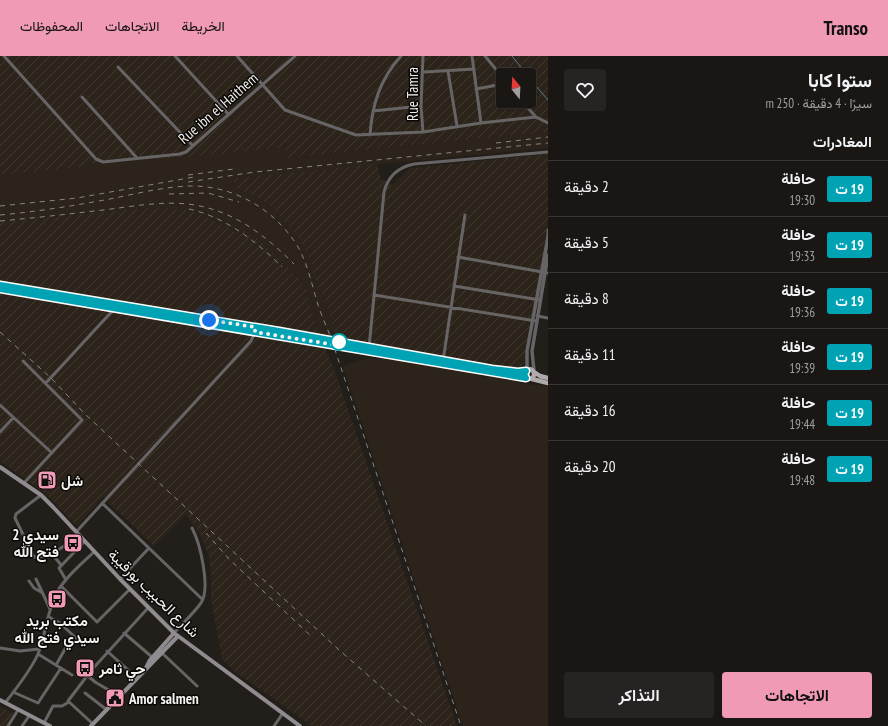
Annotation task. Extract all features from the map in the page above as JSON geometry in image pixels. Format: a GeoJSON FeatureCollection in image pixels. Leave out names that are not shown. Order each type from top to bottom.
{"type":"FeatureCollection","features":[{"type":"Feature","properties":{"kind":"main road"},"geometry":{"type":"LineString","coordinates":[[0,285],[255,329],[548,383]]}},
{"type":"Feature","properties":{"kind":"main road"},"geometry":{"type":"LineString","coordinates":[[0,289],[116,306]]}},
{"type":"Feature","properties":{"kind":"main road"},"geometry":{"type":"LineString","coordinates":[[369,350],[504,371],[530,369],[540,376],[548,378]]}},
{"type":"Feature","properties":{"kind":"main road"},"geometry":{"type":"LineString","coordinates":[[526,370],[524,374],[526,378]]}},
{"type":"Feature","properties":{"kind":"main road"},"geometry":{"type":"LineString","coordinates":[[532,379],[534,377],[534,372]]}},
{"type":"Feature","properties":{"kind":"main road","name":"شارع الحبيب بورقيبة"},"geometry":{"type":"LineString","coordinates":[[0,467],[41,495],[120,579],[174,633],[300,726]]}},
{"type":"Feature","properties":{"kind":"main road"},"geometry":{"type":"LineString","coordinates":[[146,668],[152,657],[174,633]]}},
{"type":"Feature","properties":{"kind":"main road"},"geometry":{"type":"LineString","coordinates":[[92,725],[178,636]]}},
{"type":"Feature","properties":{"kind":"main road"},"geometry":{"type":"LineString","coordinates":[[0,700],[50,726]]}},
{"type":"Feature","properties":{"kind":"street","name":"Rue ibn el Haithem"},"geometry":{"type":"LineString","coordinates":[[4,56],[96,159],[103,162],[183,154],[295,56]]}},
{"type":"Feature","properties":{"kind":"street"},"geometry":{"type":"LineString","coordinates":[[176,56],[228,114]]}},
{"type":"Feature","properties":{"kind":"street"},"geometry":{"type":"LineString","coordinates":[[237,56],[282,107],[291,113],[351,134],[370,135],[423,132],[457,126],[536,117]]}},
{"type":"Feature","properties":{"kind":"street"},"geometry":{"type":"LineString","coordinates":[[370,135],[373,111],[381,85],[401,56]]}},
{"type":"Feature","properties":{"kind":"street","name":"Rue Tamra"},"geometry":{"type":"LineString","coordinates":[[423,56],[424,72],[421,106],[423,132]]}},
{"type":"Feature","properties":{"kind":"street"},"geometry":{"type":"LineString","coordinates":[[472,56],[481,123]]}},
{"type":"Feature","properties":{"kind":"street"},"geometry":{"type":"LineString","coordinates":[[485,56],[496,69]]}},
{"type":"Feature","properties":{"kind":"street"},"geometry":{"type":"LineString","coordinates":[[118,67],[193,146]]}},
{"type":"Feature","properties":{"kind":"street"},"geometry":{"type":"LineString","coordinates":[[424,72],[474,69]]}},
{"type":"Feature","properties":{"kind":"street"},"geometry":{"type":"LineString","coordinates":[[448,71],[457,126]]}},
{"type":"Feature","properties":{"kind":"street"},"geometry":{"type":"LineString","coordinates":[[476,88],[496,85]]}},
{"type":"Feature","properties":{"kind":"street"},"geometry":{"type":"LineString","coordinates":[[82,97],[137,158]]}},
{"type":"Feature","properties":{"kind":"street"},"geometry":{"type":"LineString","coordinates":[[373,111],[421,106]]}},
{"type":"Feature","properties":{"kind":"street"},"geometry":{"type":"LineString","coordinates":[[528,108],[536,117],[548,123]]}},
{"type":"Feature","properties":{"kind":"street"},"geometry":{"type":"LineString","coordinates":[[369,350],[384,192],[387,182],[392,174],[414,164],[548,152]]}},
{"type":"Feature","properties":{"kind":"street"},"geometry":{"type":"LineString","coordinates":[[443,361],[465,215]]}},
{"type":"Feature","properties":{"kind":"street"},"geometry":{"type":"LineString","coordinates":[[545,272],[548,230]]}},
{"type":"Feature","properties":{"kind":"street"},"geometry":{"type":"LineString","coordinates":[[526,370],[527,351],[548,255]]}},
{"type":"Feature","properties":{"kind":"street"},"geometry":{"type":"LineString","coordinates":[[458,257],[545,272]]}},
{"type":"Feature","properties":{"kind":"street"},"geometry":{"type":"LineString","coordinates":[[454,286],[538,300]]}},
{"type":"Feature","properties":{"kind":"street"},"geometry":{"type":"LineString","coordinates":[[374,295],[534,321]]}},
{"type":"Feature","properties":{"kind":"street"},"geometry":{"type":"LineString","coordinates":[[46,383],[116,306]]}},
{"type":"Feature","properties":{"kind":"street"},"geometry":{"type":"LineString","coordinates":[[535,315],[548,318]]}},
{"type":"Feature","properties":{"kind":"street"},"geometry":{"type":"LineString","coordinates":[[534,321],[532,351],[534,372]]}},
{"type":"Feature","properties":{"kind":"street"},"geometry":{"type":"LineString","coordinates":[[41,495],[16,514],[15,518],[34,557],[43,558],[53,555],[78,533],[102,503],[251,341],[255,329]]}},
{"type":"Feature","properties":{"kind":"street"},"geometry":{"type":"LineString","coordinates":[[23,361],[82,420],[24,483]]}},
{"type":"Feature","properties":{"kind":"street"},"geometry":{"type":"LineString","coordinates":[[0,405],[52,453]]}},
{"type":"Feature","properties":{"kind":"street"},"geometry":{"type":"LineString","coordinates":[[0,432],[13,418]]}},
{"type":"Feature","properties":{"kind":"street"},"geometry":{"type":"LineString","coordinates":[[102,503],[202,599]]}},
{"type":"Feature","properties":{"kind":"street"},"geometry":{"type":"LineString","coordinates":[[174,633],[201,603],[202,599],[201,552],[192,528]]}},
{"type":"Feature","properties":{"kind":"street"},"geometry":{"type":"LineString","coordinates":[[66,580],[59,571],[61,565],[85,541]]}},
{"type":"Feature","properties":{"kind":"street"},"geometry":{"type":"LineString","coordinates":[[120,579],[149,548]]}},
{"type":"Feature","properties":{"kind":"street"},"geometry":{"type":"LineString","coordinates":[[5,702],[38,654],[50,609],[61,586],[94,552]]}},
{"type":"Feature","properties":{"kind":"street"},"geometry":{"type":"LineString","coordinates":[[53,555],[61,565]]}},
{"type":"Feature","properties":{"kind":"street"},"geometry":{"type":"LineString","coordinates":[[36,579],[50,609]]}},
{"type":"Feature","properties":{"kind":"street"},"geometry":{"type":"LineString","coordinates":[[29,581],[34,588],[41,592]]}},
{"type":"Feature","properties":{"kind":"street"},"geometry":{"type":"LineString","coordinates":[[61,586],[97,622],[130,589]]}},
{"type":"Feature","properties":{"kind":"street"},"geometry":{"type":"LineString","coordinates":[[69,702],[68,699],[87,676],[87,673],[148,608]]}},
{"type":"Feature","properties":{"kind":"street"},"geometry":{"type":"LineString","coordinates":[[49,617],[60,623],[80,642]]}},
{"type":"Feature","properties":{"kind":"street"},"geometry":{"type":"LineString","coordinates":[[124,633],[152,657]]}},
{"type":"Feature","properties":{"kind":"street"},"geometry":{"type":"LineString","coordinates":[[56,665],[73,635]]}},
{"type":"Feature","properties":{"kind":"street"},"geometry":{"type":"LineString","coordinates":[[0,648],[20,651],[39,649]]}},
{"type":"Feature","properties":{"kind":"street"},"geometry":{"type":"LineString","coordinates":[[107,652],[137,678]]}},
{"type":"Feature","properties":{"kind":"street"},"geometry":{"type":"LineString","coordinates":[[162,653],[197,686]]}},
{"type":"Feature","properties":{"kind":"street"},"geometry":{"type":"LineString","coordinates":[[38,654],[72,675]]}},
{"type":"Feature","properties":{"kind":"street"},"geometry":{"type":"LineString","coordinates":[[13,692],[38,704],[61,668]]}},
{"type":"Feature","properties":{"kind":"street"},"geometry":{"type":"LineString","coordinates":[[87,676],[119,696]]}},
{"type":"Feature","properties":{"kind":"street"},"geometry":{"type":"LineString","coordinates":[[85,693],[106,710]]}},
{"type":"Feature","properties":{"kind":"street"},"geometry":{"type":"LineString","coordinates":[[37,726],[42,722],[54,706],[59,706],[69,702]]}},
{"type":"Feature","properties":{"kind":"street"},"geometry":{"type":"LineString","coordinates":[[69,702],[92,725]]}},
{"type":"Feature","properties":{"kind":"street"},"geometry":{"type":"LineString","coordinates":[[8,726],[18,710]]}},
{"type":"Feature","properties":{"kind":"street"},"geometry":{"type":"LineString","coordinates":[[274,726],[283,713]]}},
{"type":"Feature","properties":{"kind":"street"},"geometry":{"type":"LineString","coordinates":[[22,726],[29,716]]}},
{"type":"Feature","properties":{"kind":"shaded area"},"geometry":{"type":"Polygon","coordinates":[[[0,56],[548,56],[548,132],[286,158],[285,147],[187,157],[84,164],[84,167],[0,175],[0,56]]]}},
{"type":"Feature","properties":{"kind":"shaded area"},"geometry":{"type":"Polygon","coordinates":[[[548,132],[548,148],[235,178],[233,187],[258,198],[271,207],[299,238],[313,267],[311,270],[327,307],[337,340],[320,338],[305,285],[262,242],[237,233],[192,211],[156,207],[0,222],[0,175],[84,167],[83,164],[100,164],[285,147],[287,158],[548,132]]]}},
{"type":"Feature","properties":{"kind":"shaded area"},"geometry":{"type":"Polygon","coordinates":[[[548,154],[548,256],[525,360],[520,369],[337,340],[327,307],[311,270],[313,267],[299,238],[271,207],[258,198],[233,187],[235,178],[377,164],[381,179],[392,185],[410,168],[548,154]]]}},
{"type":"Feature","properties":{"kind":"shaded area"},"geometry":{"type":"Polygon","coordinates":[[[156,207],[192,211],[237,233],[244,231],[262,242],[305,285],[320,338],[333,366],[457,726],[312,726],[234,671],[222,659],[211,599],[209,556],[201,536],[186,514],[154,546],[103,497],[77,526],[45,493],[0,461],[0,222],[156,207]]]}},
{"type":"Feature","properties":{"kind":"shaded area"},"geometry":{"type":"Polygon","coordinates":[[[381,357],[479,373],[482,379],[486,378],[485,374],[502,376],[521,384],[548,386],[548,726],[463,726],[343,366],[368,358],[378,360],[381,357]]]}},
{"type":"Feature","properties":{"kind":"shaded area"},"geometry":{"type":"Polygon","coordinates":[[[0,706],[13,713],[7,726],[0,726],[0,706]]]}},
{"type":"Feature","properties":{"kind":"waterway"},"geometry":{"type":"LineString","coordinates":[[512,56],[521,68]]}},
{"type":"Feature","properties":{"kind":"waterway"},"geometry":{"type":"LineString","coordinates":[[536,86],[548,100]]}},
{"type":"Feature","properties":{"kind":"railway"},"geometry":{"type":"LineString","coordinates":[[496,143],[548,137]]}},
{"type":"Feature","properties":{"kind":"railway"},"geometry":{"type":"LineString","coordinates":[[188,182],[255,172],[548,143]]}},
{"type":"Feature","properties":{"kind":"railway"},"geometry":{"type":"LineString","coordinates":[[188,175],[234,169]]}},
{"type":"Feature","properties":{"kind":"railway"},"geometry":{"type":"LineString","coordinates":[[0,206],[77,198],[194,177]]}},
{"type":"Feature","properties":{"kind":"railway"},"geometry":{"type":"LineString","coordinates":[[0,215],[37,211],[166,188],[189,186],[205,187],[237,195],[265,211],[289,233],[298,247],[306,266],[461,726]]}},
{"type":"Feature","properties":{"kind":"railway"},"geometry":{"type":"LineString","coordinates":[[169,194],[208,193],[239,202]]}},
{"type":"Feature","properties":{"kind":"railway"},"geometry":{"type":"LineString","coordinates":[[0,221],[142,205],[169,203],[195,205],[220,212],[244,223],[275,246],[294,264]]}},
{"type":"Feature","properties":{"kind":"railway"},"geometry":{"type":"LineString","coordinates":[[189,209],[215,218],[239,231],[262,248],[282,267]]}},
{"type":"Feature","properties":{"kind":"railway"},"geometry":{"type":"LineString","coordinates":[[0,332],[51,378],[85,414],[338,649],[426,726]]}},
{"type":"Feature","properties":{"kind":"railway"},"geometry":{"type":"LineString","coordinates":[[206,533],[229,559],[313,638]]}},
{"type":"Feature","properties":{"kind":"bus line"},"geometry":{"type":"LineString","coordinates":[[0,285],[279,331],[504,371],[526,371],[524,375],[526,378],[0,289]]}},
{"type":"Feature","properties":{"kind":"place","name":"شل"},"geometry":{"type":"Point","coordinates":[47,480]}},
{"type":"Feature","properties":{"kind":"place","name":"2 سيدي فتح الله"},"geometry":{"type":"Point","coordinates":[73,543]}},
{"type":"Feature","properties":{"kind":"place","name":"مكتب بريد سيدي فتح الله"},"geometry":{"type":"Point","coordinates":[57,599]}},
{"type":"Feature","properties":{"kind":"place","name":"حي ثامر"},"geometry":{"type":"Point","coordinates":[85,668]}},
{"type":"Feature","properties":{"kind":"place","name":"Amor salmen"},"geometry":{"type":"Point","coordinates":[115,698]}},
{"type":"Feature","properties":{"kind":"route"},"geometry":{"type":"LineString","coordinates":[[209,320],[255,327],[255,332],[336,345],[339,342]]}}]}
